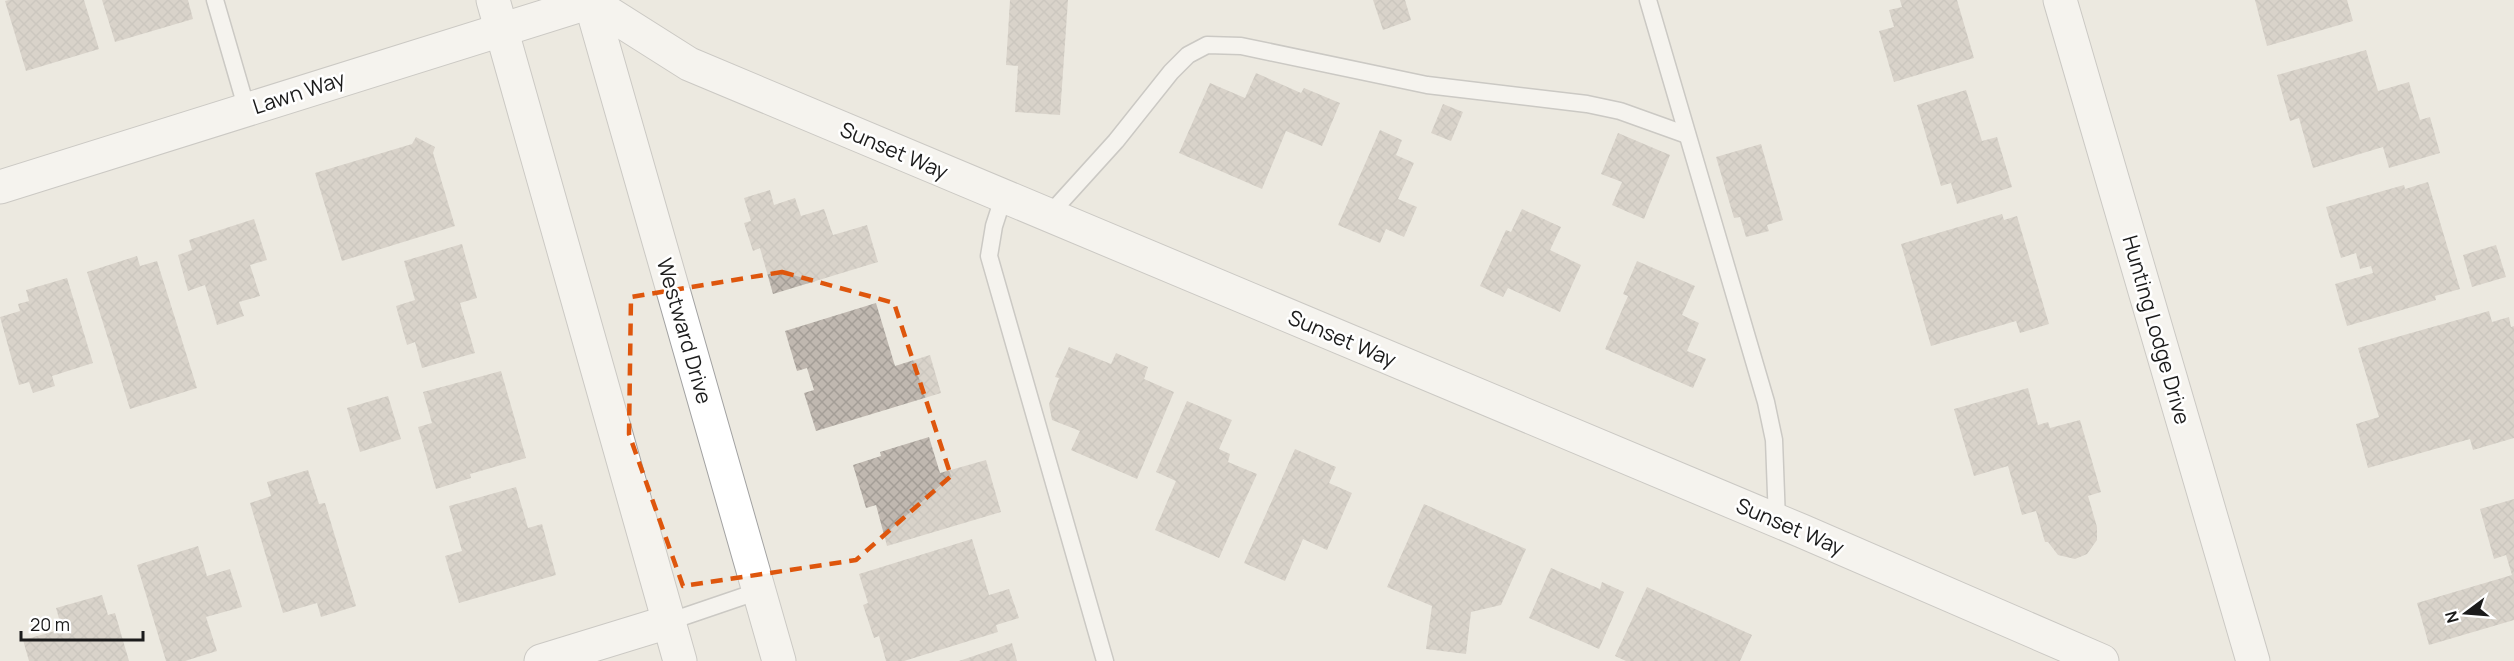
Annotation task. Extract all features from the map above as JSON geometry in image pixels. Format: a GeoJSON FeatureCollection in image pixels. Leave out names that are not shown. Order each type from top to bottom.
{"type":"FeatureCollection","features":[{"type":"Feature","properties":{"kind":"street","name":"Hunting Lodge Drive"},"geometry":{"type":"LineString","coordinates":[[2060,0],[2253,661]]}},
{"type":"Feature","properties":{"kind":"street","name":"Lawn Way"},"geometry":{"type":"LineString","coordinates":[[0,187],[247,110],[497,15],[593,1]]}},
{"type":"Feature","properties":{"kind":"street","name":"Sunset Way"},"geometry":{"type":"LineString","coordinates":[[593,1],[689,64],[1777,521],[2102,661]]}},
{"type":"Feature","properties":{"kind":"street","name":"Westward Drive"},"geometry":{"type":"LineString","coordinates":[[593,1],[779,661]]}},
{"type":"Feature","properties":{"kind":"street"},"geometry":{"type":"LineString","coordinates":[[497,15],[680,661]]}},
{"type":"Feature","properties":{"kind":"street"},"geometry":{"type":"LineString","coordinates":[[541,661],[668,622]]}},
{"type":"Feature","properties":{"kind":"lane"},"geometry":{"type":"LineString","coordinates":[[215,0],[247,110]]}},
{"type":"Feature","properties":{"kind":"lane"},"geometry":{"type":"LineString","coordinates":[[1648,0],[1766,402],[1774,440],[1777,521]]}},
{"type":"Feature","properties":{"kind":"lane"},"geometry":{"type":"LineString","coordinates":[[1048,216],[1122,133],[1171,72],[1188,55],[1207,45],[1242,46],[1427,85],[1587,104],[1620,111],[1687,135]]}},
{"type":"Feature","properties":{"kind":"lane"},"geometry":{"type":"LineString","coordinates":[[1004,198],[994,226],[989,256],[1106,661]]}},
{"type":"Feature","properties":{"kind":"lane"},"geometry":{"type":"LineString","coordinates":[[668,622],[759,591]]}},
{"type":"Feature","properties":{"kind":"highlighted area"},"geometry":{"type":"Polygon","coordinates":[[[782,272],[894,303],[951,476],[856,560],[683,586],[629,434],[631,297],[782,272]]]}},
{"type":"Feature","properties":{"kind":"building"},"geometry":{"type":"Polygon","coordinates":[[[84,0],[99,49],[26,71],[5,1],[84,0]]]}},
{"type":"Feature","properties":{"kind":"building"},"geometry":{"type":"Polygon","coordinates":[[[102,0],[188,0],[193,19],[115,42],[102,0]]]}},
{"type":"Feature","properties":{"kind":"building"},"geometry":{"type":"Polygon","coordinates":[[[1010,0],[1068,0],[1060,115],[1015,112],[1018,66],[1006,65],[1010,0]]]}},
{"type":"Feature","properties":{"kind":"building"},"geometry":{"type":"Polygon","coordinates":[[[1373,0],[1405,0],[1411,20],[1383,30],[1373,0]]]}},
{"type":"Feature","properties":{"kind":"building"},"geometry":{"type":"Polygon","coordinates":[[[1900,0],[1957,0],[1974,58],[1894,82],[1879,31],[1894,27],[1889,10],[1902,7],[1900,0]]]}},
{"type":"Feature","properties":{"kind":"building"},"geometry":{"type":"Polygon","coordinates":[[[2255,0],[2347,0],[2353,21],[2267,46],[2255,0]]]}},
{"type":"Feature","properties":{"kind":"building"},"geometry":{"type":"Polygon","coordinates":[[[2366,50],[2378,91],[2409,82],[2420,120],[2430,117],[2440,153],[2389,168],[2383,147],[2313,168],[2299,118],[2290,121],[2277,75],[2366,50]]]}},
{"type":"Feature","properties":{"kind":"building"},"geometry":{"type":"Polygon","coordinates":[[[1256,73],[1301,93],[1304,88],[1340,103],[1322,146],[1286,131],[1262,189],[1179,153],[1210,83],[1245,98],[1256,73]]]}},
{"type":"Feature","properties":{"kind":"building"},"geometry":{"type":"Polygon","coordinates":[[[1966,90],[1982,141],[1997,137],[2012,187],[1957,204],[1951,183],[1941,186],[1917,105],[1966,90]]]}},
{"type":"Feature","properties":{"kind":"building"},"geometry":{"type":"Polygon","coordinates":[[[1443,104],[1463,112],[1451,141],[1431,133],[1443,104]]]}},
{"type":"Feature","properties":{"kind":"building"},"geometry":{"type":"Polygon","coordinates":[[[1380,130],[1402,140],[1396,155],[1414,163],[1398,199],[1417,207],[1404,237],[1386,229],[1380,243],[1338,225],[1380,130]]]}},
{"type":"Feature","properties":{"kind":"building"},"geometry":{"type":"Polygon","coordinates":[[[1618,133],[1670,155],[1644,219],[1612,205],[1622,182],[1601,174],[1618,133]]]}},
{"type":"Feature","properties":{"kind":"building"},"geometry":{"type":"Polygon","coordinates":[[[416,137],[435,147],[433,153],[455,226],[342,261],[315,173],[412,144],[416,137]]]}},
{"type":"Feature","properties":{"kind":"building"},"geometry":{"type":"Polygon","coordinates":[[[1761,144],[1783,220],[1767,225],[1769,231],[1746,237],[1740,217],[1734,218],[1716,157],[1761,144]]]}},
{"type":"Feature","properties":{"kind":"building"},"geometry":{"type":"Polygon","coordinates":[[[2428,182],[2460,289],[2435,296],[2436,300],[2347,326],[2335,284],[2373,273],[2371,266],[2360,269],[2356,253],[2341,258],[2326,207],[2404,185],[2405,189],[2428,182]]]}},
{"type":"Feature","properties":{"kind":"building"},"geometry":{"type":"Polygon","coordinates":[[[770,190],[774,205],[795,198],[801,216],[824,209],[833,235],[867,225],[878,262],[773,294],[760,248],[753,251],[744,223],[751,221],[744,198],[770,190]]]}},
{"type":"Feature","properties":{"kind":"building"},"geometry":{"type":"Polygon","coordinates":[[[1522,209],[1561,227],[1550,250],[1581,265],[1560,312],[1508,288],[1503,297],[1480,286],[1506,230],[1511,232],[1522,209]]]}},
{"type":"Feature","properties":{"kind":"building"},"geometry":{"type":"Polygon","coordinates":[[[2002,214],[2004,220],[2017,216],[2049,324],[2020,333],[2016,321],[1931,346],[1901,244],[2002,214]]]}},
{"type":"Feature","properties":{"kind":"building"},"geometry":{"type":"Polygon","coordinates":[[[254,219],[267,260],[250,265],[260,296],[239,302],[244,316],[217,325],[205,285],[188,291],[178,255],[192,250],[189,240],[254,219]]]}},
{"type":"Feature","properties":{"kind":"building"},"geometry":{"type":"Polygon","coordinates":[[[462,244],[477,298],[460,303],[475,353],[422,368],[415,342],[407,345],[396,306],[415,300],[404,261],[462,244]]]}},
{"type":"Feature","properties":{"kind":"building"},"geometry":{"type":"Polygon","coordinates":[[[2496,245],[2506,277],[2472,287],[2463,255],[2496,245]]]}},
{"type":"Feature","properties":{"kind":"building"},"geometry":{"type":"Polygon","coordinates":[[[137,256],[140,266],[157,261],[197,388],[130,409],[87,272],[137,256]]]}},
{"type":"Feature","properties":{"kind":"building"},"geometry":{"type":"Polygon","coordinates":[[[1637,261],[1695,286],[1682,315],[1699,323],[1687,351],[1706,359],[1693,388],[1605,349],[1628,296],[1623,294],[1637,261]]]}},
{"type":"Feature","properties":{"kind":"building"},"geometry":{"type":"Polygon","coordinates":[[[67,278],[93,363],[52,376],[55,386],[33,393],[29,382],[19,385],[0,317],[20,311],[18,304],[29,301],[26,290],[67,278]]]}},
{"type":"Feature","properties":{"kind":"building"},"geometry":{"type":"Polygon","coordinates":[[[876,303],[895,366],[930,355],[941,393],[816,431],[804,393],[814,390],[807,368],[797,371],[785,331],[876,303]]]}},
{"type":"Feature","properties":{"kind":"building"},"geometry":{"type":"Polygon","coordinates":[[[2489,311],[2492,322],[2509,317],[2511,327],[2514,326],[2514,438],[2473,450],[2470,439],[2368,468],[2356,424],[2379,417],[2358,348],[2489,311]]]}},
{"type":"Feature","properties":{"kind":"building"},"geometry":{"type":"Polygon","coordinates":[[[1069,347],[1111,364],[1116,353],[1148,367],[1144,379],[1174,392],[1137,479],[1071,450],[1080,431],[1052,420],[1049,404],[1059,378],[1055,377],[1069,347]]]}},
{"type":"Feature","properties":{"kind":"building"},"geometry":{"type":"Polygon","coordinates":[[[501,371],[526,458],[470,474],[471,478],[436,489],[418,427],[432,423],[423,392],[501,371]]]}},
{"type":"Feature","properties":{"kind":"building"},"geometry":{"type":"Polygon","coordinates":[[[2028,388],[2038,425],[2048,422],[2050,428],[2080,420],[2101,492],[2088,496],[2097,527],[2097,540],[2087,554],[2075,559],[2058,555],[2048,542],[2045,542],[2036,511],[2022,515],[2008,466],[1974,476],[1954,409],[2028,388]]]}},
{"type":"Feature","properties":{"kind":"building"},"geometry":{"type":"Polygon","coordinates":[[[388,396],[401,439],[360,452],[347,408],[388,396]]]}},
{"type":"Feature","properties":{"kind":"building"},"geometry":{"type":"Polygon","coordinates":[[[1187,401],[1232,420],[1219,449],[1230,454],[1228,462],[1257,474],[1219,558],[1155,530],[1176,481],[1156,472],[1187,401]]]}},
{"type":"Feature","properties":{"kind":"building"},"geometry":{"type":"Polygon","coordinates":[[[929,437],[940,473],[986,460],[1001,512],[887,546],[876,505],[866,508],[853,465],[881,456],[880,452],[929,437]]]}},
{"type":"Feature","properties":{"kind":"building"},"geometry":{"type":"Polygon","coordinates":[[[1295,449],[1336,467],[1329,483],[1352,493],[1327,550],[1303,539],[1285,581],[1244,563],[1295,449]]]}},
{"type":"Feature","properties":{"kind":"building"},"geometry":{"type":"Polygon","coordinates":[[[308,470],[319,504],[325,503],[356,606],[321,617],[317,603],[283,613],[250,503],[271,496],[267,482],[308,470]]]}},
{"type":"Feature","properties":{"kind":"building"},"geometry":{"type":"Polygon","coordinates":[[[516,487],[528,528],[542,524],[556,575],[459,603],[445,556],[462,551],[449,506],[516,487]]]}},
{"type":"Feature","properties":{"kind":"building"},"geometry":{"type":"Polygon","coordinates":[[[2514,499],[2514,620],[2429,645],[2417,603],[2512,575],[2506,555],[2494,559],[2480,509],[2514,499]]]}},
{"type":"Feature","properties":{"kind":"building"},"geometry":{"type":"Polygon","coordinates":[[[1424,504],[1526,549],[1501,605],[1471,612],[1466,654],[1426,649],[1432,606],[1387,587],[1424,504]]]}},
{"type":"Feature","properties":{"kind":"building"},"geometry":{"type":"Polygon","coordinates":[[[972,539],[989,595],[1009,589],[1019,618],[996,625],[998,632],[904,661],[886,661],[879,636],[874,638],[863,605],[868,603],[859,574],[972,539]]]}},
{"type":"Feature","properties":{"kind":"building"},"geometry":{"type":"Polygon","coordinates":[[[198,546],[207,576],[230,569],[242,607],[206,617],[217,651],[185,661],[166,661],[137,565],[198,546]]]}},
{"type":"Feature","properties":{"kind":"building"},"geometry":{"type":"Polygon","coordinates":[[[1551,568],[1600,589],[1602,582],[1624,592],[1599,649],[1529,618],[1551,568]]]}},
{"type":"Feature","properties":{"kind":"building"},"geometry":{"type":"Polygon","coordinates":[[[1647,587],[1752,635],[1740,661],[1626,661],[1615,656],[1647,587]]]}},
{"type":"Feature","properties":{"kind":"building"},"geometry":{"type":"Polygon","coordinates":[[[102,595],[108,615],[115,613],[129,661],[29,661],[23,640],[62,629],[56,608],[102,595]]]}},
{"type":"Feature","properties":{"kind":"building"},"geometry":{"type":"Polygon","coordinates":[[[1012,643],[1017,661],[959,661],[1012,643]]]}}]}
